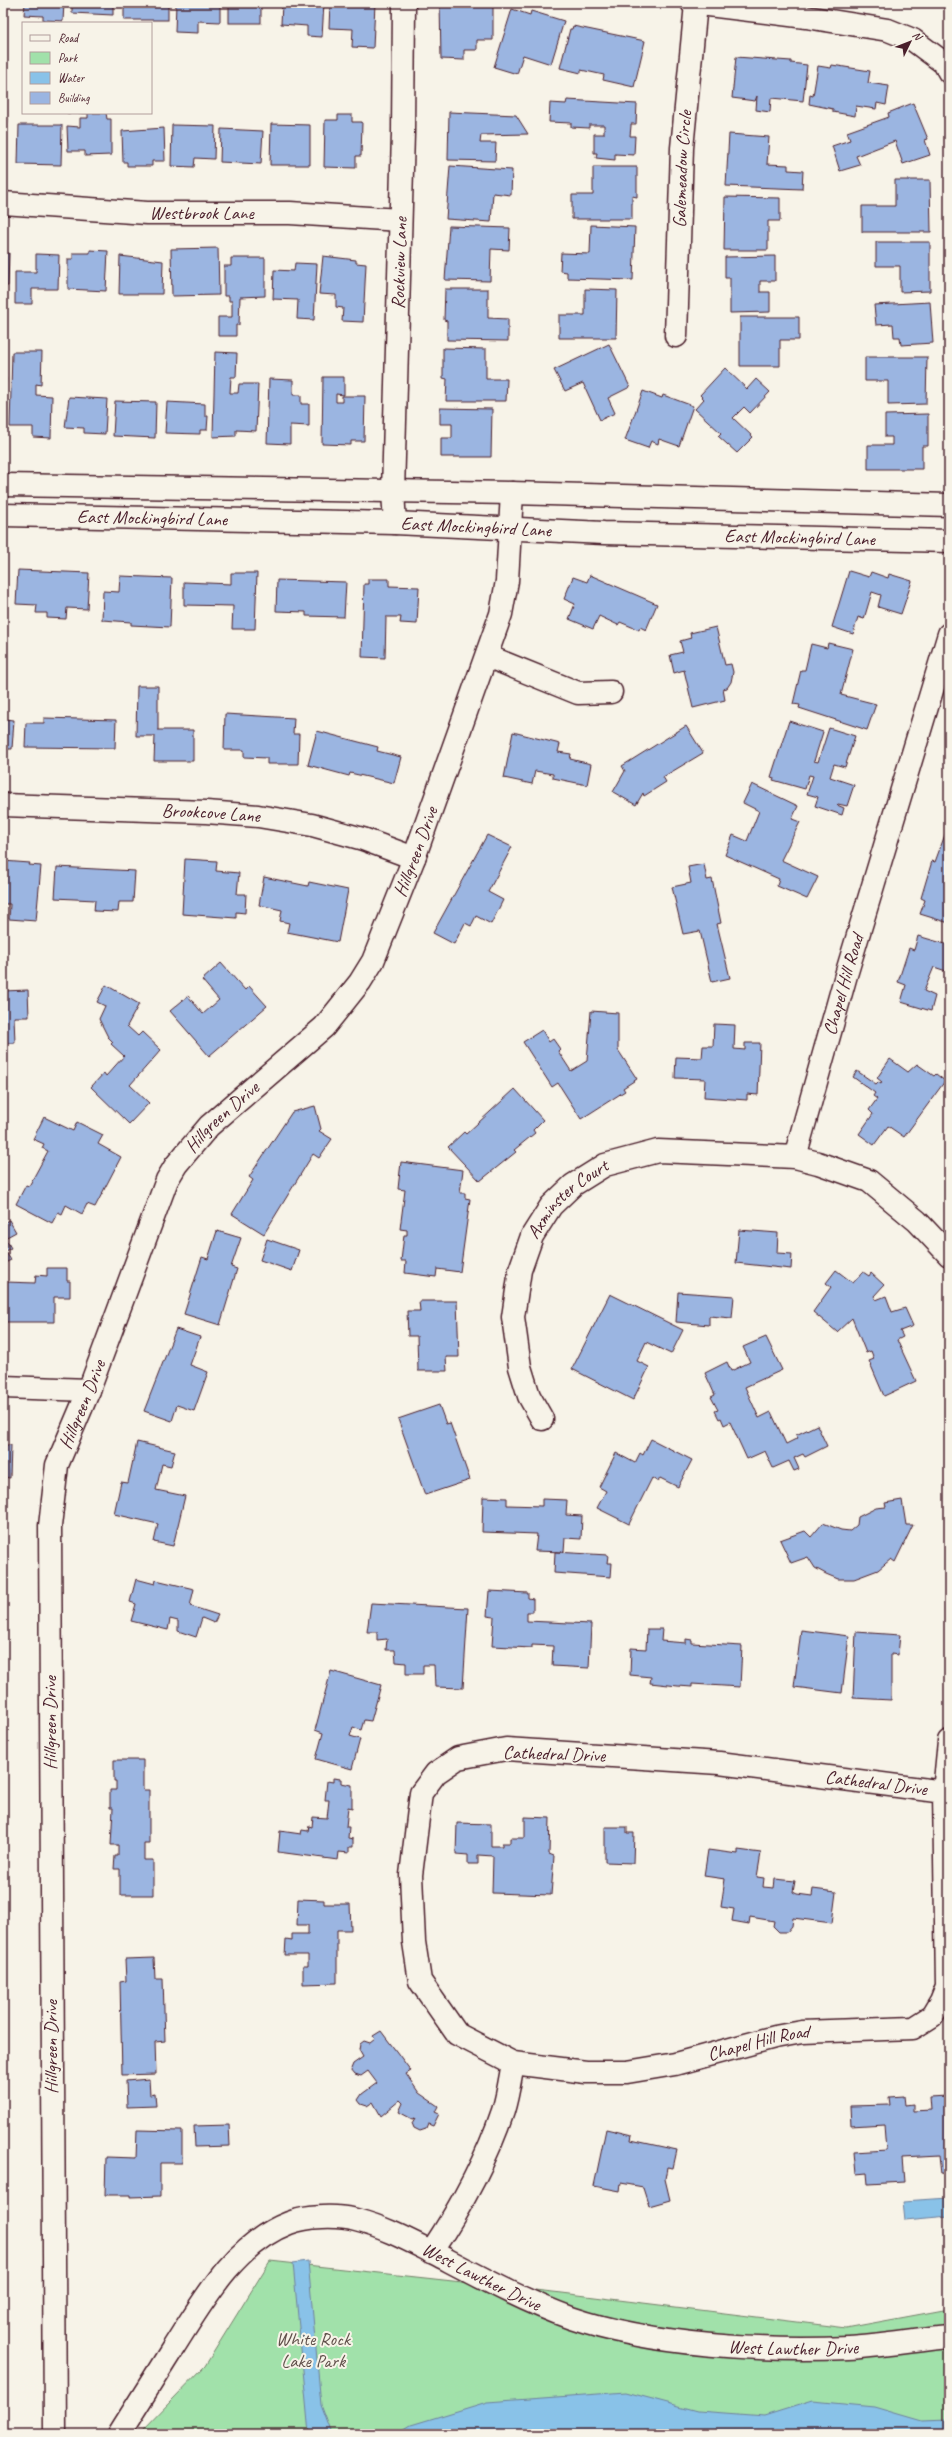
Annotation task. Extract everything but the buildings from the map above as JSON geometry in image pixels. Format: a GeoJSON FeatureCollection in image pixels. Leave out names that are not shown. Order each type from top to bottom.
{"type":"FeatureCollection","features":[{"type":"Feature","properties":{"kind":"street","name":"Rockview Lane"},"geometry":{"type":"LineString","coordinates":[[395,523],[393,492],[404,3]]}},
{"type":"Feature","properties":{"kind":"street"},"geometry":{"type":"LineString","coordinates":[[694,3],[806,17],[888,30],[913,40],[944,63],[949,72]]}},
{"type":"Feature","properties":{"kind":"street","name":"Galemeadow Circle"},"geometry":{"type":"LineString","coordinates":[[676,336],[682,148],[694,3]]}},
{"type":"Feature","properties":{"kind":"street","name":"Westbrook Lane"},"geometry":{"type":"LineString","coordinates":[[3,203],[147,213],[290,213],[400,220]]}},
{"type":"Feature","properties":{"kind":"street","name":"East Mockingbird Lane"},"geometry":{"type":"LineString","coordinates":[[3,485],[512,493],[949,505]]}},
{"type":"Feature","properties":{"kind":"street","name":"Hillgreen Drive"},"geometry":{"type":"LineString","coordinates":[[54,2434],[50,1526],[57,1465],[89,1390],[167,1180],[176,1165],[209,1126],[318,1032],[360,982],[372,961],[414,858],[501,614],[506,588],[511,529],[512,493]]}},
{"type":"Feature","properties":{"kind":"street","name":"East Mockingbird Lane"},"geometry":{"type":"LineString","coordinates":[[3,515],[395,523],[604,534],[949,541]]}},
{"type":"Feature","properties":{"kind":"street","name":"Chapel Hill Road"},"geometry":{"type":"LineString","coordinates":[[795,1157],[846,975],[941,689],[949,634]]}},
{"type":"Feature","properties":{"kind":"street"},"geometry":{"type":"LineString","coordinates":[[487,656],[578,693],[611,692]]}},
{"type":"Feature","properties":{"kind":"street","name":"Brookcove Lane"},"geometry":{"type":"LineString","coordinates":[[3,805],[206,812],[258,816],[312,825],[363,839],[414,858]]}},
{"type":"Feature","properties":{"kind":"street","name":"Axminster Court"},"geometry":{"type":"LineString","coordinates":[[542,1419],[529,1396],[520,1367],[513,1317],[520,1270],[532,1236],[551,1206],[573,1185],[605,1165],[658,1151],[795,1157]]}},
{"type":"Feature","properties":{"kind":"street"},"geometry":{"type":"LineString","coordinates":[[795,1157],[869,1182],[917,1221],[949,1255]]}},
{"type":"Feature","properties":{"kind":"street"},"geometry":{"type":"LineString","coordinates":[[3,1387],[89,1390]]}},
{"type":"Feature","properties":{"kind":"street","name":"Chapel Hill Road"},"geometry":{"type":"LineString","coordinates":[[513,2063],[578,2072],[627,2072],[676,2064],[775,2037],[802,2032],[913,2028],[932,2016],[941,2001],[946,1986],[944,1792],[949,1741]]}},
{"type":"Feature","properties":{"kind":"street","name":"Cathedral Drive"},"geometry":{"type":"LineString","coordinates":[[513,2063],[458,2034],[420,1981],[414,1942],[411,1875],[422,1793],[436,1773],[458,1758],[506,1749],[688,1761],[944,1792]]}},
{"type":"Feature","properties":{"kind":"street"},"geometry":{"type":"LineString","coordinates":[[431,2252],[461,2206],[486,2157],[503,2109],[513,2063]]}},
{"type":"Feature","properties":{"kind":"street","name":"West Lawther Drive"},"geometry":{"type":"LineString","coordinates":[[119,2434],[210,2291],[259,2239],[291,2223],[319,2218],[354,2219],[389,2231],[532,2303],[574,2319],[609,2328],[682,2342],[770,2348],[848,2348],[949,2337]]}},
{"type":"Feature","properties":{"kind":"green space","name":"White Rock Lake Park"},"geometry":{"type":"Polygon","coordinates":[[[270,2261],[562,2293],[846,2328],[949,2309],[949,2434],[139,2434],[205,2366],[270,2261]]]}},
{"type":"Feature","properties":{"kind":"water"},"geometry":{"type":"Polygon","coordinates":[[[949,2198],[949,2216],[905,2220],[903,2201],[949,2198]]]}},
{"type":"Feature","properties":{"kind":"water"},"geometry":{"type":"Polygon","coordinates":[[[308,2261],[321,2405],[332,2434],[309,2434],[293,2263],[308,2261]]]}},
{"type":"Feature","properties":{"kind":"water"},"geometry":{"type":"Polygon","coordinates":[[[626,2392],[698,2411],[764,2416],[812,2401],[875,2407],[923,2421],[949,2420],[949,2434],[396,2434],[411,2425],[487,2402],[626,2392]]]}}]}
